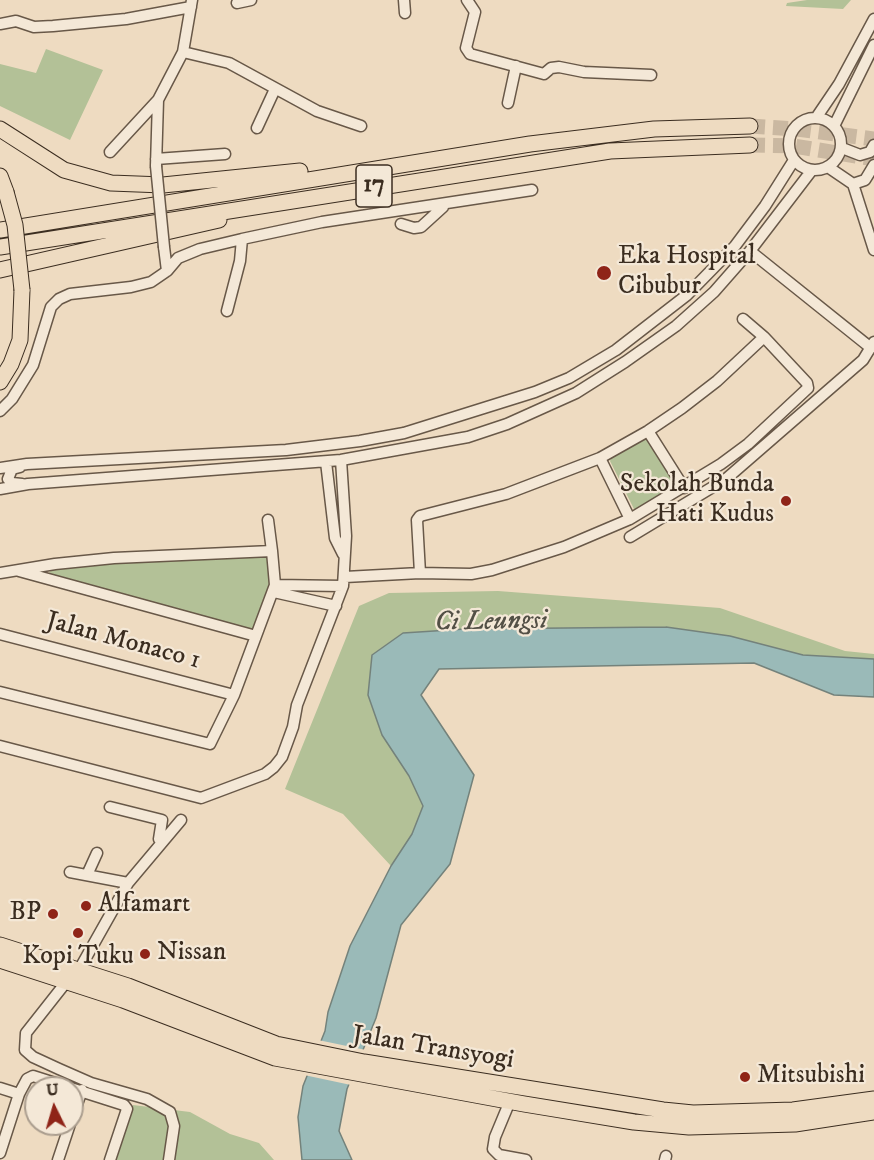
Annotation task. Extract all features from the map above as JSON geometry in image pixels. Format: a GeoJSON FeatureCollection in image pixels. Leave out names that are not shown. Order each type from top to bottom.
{"type":"FeatureCollection","features":[{"type":"Feature","properties":{"kind":"highway","name":"17"},"geometry":{"type":"LineString","coordinates":[[0,230],[455,155],[654,129],[750,126]]}},
{"type":"Feature","properties":{"kind":"highway"},"geometry":{"type":"LineString","coordinates":[[0,129],[64,170],[88,178],[135,185],[162,185],[455,155]]}},
{"type":"Feature","properties":{"kind":"highway","name":"17"},"geometry":{"type":"LineString","coordinates":[[0,247],[321,194],[610,151],[750,145]]}},
{"type":"Feature","properties":{"kind":"highway"},"geometry":{"type":"LineString","coordinates":[[0,176],[15,225],[20,340],[0,382]]}},
{"type":"Feature","properties":{"kind":"highway"},"geometry":{"type":"LineString","coordinates":[[0,270],[127,243],[321,194]]}},
{"type":"Feature","properties":{"kind":"highway"},"geometry":{"type":"LineString","coordinates":[[0,210],[18,292],[11,337],[0,366]]}},
{"type":"Feature","properties":{"kind":"highway","name":"Jalan Transyogi"},"geometry":{"type":"LineString","coordinates":[[0,945],[79,970],[266,1041],[302,1058]]}},
{"type":"Feature","properties":{"kind":"highway","name":"Jalan Transyogi"},"geometry":{"type":"LineString","coordinates":[[0,960],[67,981],[259,1053],[363,1069],[510,1101],[634,1122],[689,1127],[795,1124],[874,1112]]}},
{"type":"Feature","properties":{"kind":"highway","name":"Jalan Transyogi"},"geometry":{"type":"LineString","coordinates":[[363,1069],[693,1113],[793,1110],[874,1099]]}},
{"type":"Feature","properties":{"kind":"street"},"geometry":{"type":"LineString","coordinates":[[237,3],[251,0]]}},
{"type":"Feature","properties":{"kind":"street"},"geometry":{"type":"LineString","coordinates":[[404,0],[405,13]]}},
{"type":"Feature","properties":{"kind":"street"},"geometry":{"type":"LineString","coordinates":[[467,0],[475,12],[466,48],[468,52],[544,74],[551,68],[559,67],[584,72],[651,75]]}},
{"type":"Feature","properties":{"kind":"street"},"geometry":{"type":"LineString","coordinates":[[0,24],[16,21],[34,27],[126,19],[191,3],[183,52],[158,100],[110,152]]}},
{"type":"Feature","properties":{"kind":"street"},"geometry":{"type":"LineString","coordinates":[[816,118],[839,84],[874,19]]}},
{"type":"Feature","properties":{"kind":"street"},"geometry":{"type":"LineString","coordinates":[[834,126],[874,45]]}},
{"type":"Feature","properties":{"kind":"street"},"geometry":{"type":"LineString","coordinates":[[183,52],[229,63],[317,111],[361,126]]}},
{"type":"Feature","properties":{"kind":"street"},"geometry":{"type":"LineString","coordinates":[[508,104],[516,66]]}},
{"type":"Feature","properties":{"kind":"street"},"geometry":{"type":"LineString","coordinates":[[257,129],[275,89]]}},
{"type":"Feature","properties":{"kind":"street"},"geometry":{"type":"LineString","coordinates":[[158,100],[156,162],[167,271]]}},
{"type":"Feature","properties":{"kind":"street"},"geometry":{"type":"LineString","coordinates":[[816,118],[834,126],[843,148],[828,167],[812,170],[802,167],[794,160],[788,147],[791,132],[801,121],[816,118]]}},
{"type":"Feature","properties":{"kind":"street"},"geometry":{"type":"LineString","coordinates":[[843,148],[860,155],[870,152],[874,145]]}},
{"type":"Feature","properties":{"kind":"street"},"geometry":{"type":"LineString","coordinates":[[156,162],[225,154]]}},
{"type":"Feature","properties":{"kind":"street"},"geometry":{"type":"LineString","coordinates":[[0,468],[27,464],[307,447],[404,433],[497,405],[568,378],[616,350],[653,324],[687,295],[735,246],[765,206],[794,160]]}},
{"type":"Feature","properties":{"kind":"street"},"geometry":{"type":"LineString","coordinates":[[853,184],[865,180],[874,165]]}},
{"type":"Feature","properties":{"kind":"street"},"geometry":{"type":"LineString","coordinates":[[828,167],[853,184],[874,250]]}},
{"type":"Feature","properties":{"kind":"street"},"geometry":{"type":"LineString","coordinates":[[0,489],[28,484],[326,462],[480,433],[507,424],[576,393],[654,343],[714,292],[750,251],[812,170]]}},
{"type":"Feature","properties":{"kind":"street"},"geometry":{"type":"LineString","coordinates":[[0,411],[12,399],[33,365],[51,307],[59,299],[87,291],[131,287],[150,282],[167,271],[178,258],[200,249],[242,238],[322,222],[443,209],[532,190]]}},
{"type":"Feature","properties":{"kind":"street"},"geometry":{"type":"LineString","coordinates":[[401,224],[414,228],[422,227],[443,209]]}},
{"type":"Feature","properties":{"kind":"street"},"geometry":{"type":"LineString","coordinates":[[227,311],[240,261],[242,238]]}},
{"type":"Feature","properties":{"kind":"street"},"geometry":{"type":"LineString","coordinates":[[630,537],[677,511],[726,479],[863,360],[872,345],[750,251]]}},
{"type":"Feature","properties":{"kind":"street"},"geometry":{"type":"LineString","coordinates":[[274,589],[420,573],[480,573],[564,547],[630,519],[684,488],[748,444],[808,388],[807,383],[764,337],[743,319]]}},
{"type":"Feature","properties":{"kind":"street"},"geometry":{"type":"LineString","coordinates":[[420,573],[417,520],[420,516],[506,494],[600,458],[648,431],[717,381],[764,337]]}},
{"type":"Feature","properties":{"kind":"street"},"geometry":{"type":"LineString","coordinates":[[497,405],[498,417],[507,424]]}},
{"type":"Feature","properties":{"kind":"street"},"geometry":{"type":"LineString","coordinates":[[472,413],[484,420],[480,433]]}},
{"type":"Feature","properties":{"kind":"street"},"geometry":{"type":"LineString","coordinates":[[648,431],[684,488]]}},
{"type":"Feature","properties":{"kind":"street"},"geometry":{"type":"LineString","coordinates":[[600,458],[630,519]]}},
{"type":"Feature","properties":{"kind":"street"},"geometry":{"type":"LineString","coordinates":[[0,746],[201,798],[209,797],[265,774],[282,757],[293,727],[297,705],[344,581],[346,536],[341,460]]}},
{"type":"Feature","properties":{"kind":"street"},"geometry":{"type":"LineString","coordinates":[[326,462],[335,538],[344,554]]}},
{"type":"Feature","properties":{"kind":"street"},"geometry":{"type":"LineString","coordinates":[[27,464],[12,469],[8,479],[12,483],[28,484]]}},
{"type":"Feature","properties":{"kind":"street"},"geometry":{"type":"LineString","coordinates":[[332,510],[344,508]]}},
{"type":"Feature","properties":{"kind":"street"},"geometry":{"type":"LineString","coordinates":[[0,692],[207,744],[214,741],[274,589],[268,520]]}},
{"type":"Feature","properties":{"kind":"street"},"geometry":{"type":"LineString","coordinates":[[0,573],[114,558],[272,551]]}},
{"type":"Feature","properties":{"kind":"street"},"geometry":{"type":"LineString","coordinates":[[16,570],[256,636]]}},
{"type":"Feature","properties":{"kind":"street"},"geometry":{"type":"LineString","coordinates":[[274,589],[336,606]]}},
{"type":"Feature","properties":{"kind":"street","name":"Jalan Monaco 1"},"geometry":{"type":"LineString","coordinates":[[0,634],[234,695]]}},
{"type":"Feature","properties":{"kind":"street"},"geometry":{"type":"LineString","coordinates":[[79,970],[125,883],[160,837],[162,820],[110,807]]}},
{"type":"Feature","properties":{"kind":"street"},"geometry":{"type":"LineString","coordinates":[[125,883],[181,820]]}},
{"type":"Feature","properties":{"kind":"street"},"geometry":{"type":"LineString","coordinates":[[87,875],[97,853]]}},
{"type":"Feature","properties":{"kind":"street"},"geometry":{"type":"LineString","coordinates":[[70,872],[125,883]]}},
{"type":"Feature","properties":{"kind":"street"},"geometry":{"type":"LineString","coordinates":[[67,981],[26,1033],[25,1050],[33,1057],[58,1069],[91,1083],[147,1099],[170,1112],[174,1126],[169,1160]]}},
{"type":"Feature","properties":{"kind":"street"},"geometry":{"type":"LineString","coordinates":[[0,1153],[24,1085]]}},
{"type":"Feature","properties":{"kind":"street"},"geometry":{"type":"LineString","coordinates":[[0,1088],[19,1094]]}},
{"type":"Feature","properties":{"kind":"street"},"geometry":{"type":"LineString","coordinates":[[84,1091],[124,1105],[127,1109],[110,1160]]}},
{"type":"Feature","properties":{"kind":"street"},"geometry":{"type":"LineString","coordinates":[[510,1101],[495,1137],[493,1149],[498,1155],[526,1160]]}},
{"type":"Feature","properties":{"kind":"street"},"geometry":{"type":"LineString","coordinates":[[58,1160],[66,1136]]}},
{"type":"Feature","properties":{"kind":"green space"},"geometry":{"type":"Polygon","coordinates":[[[807,0],[851,0],[843,9],[786,6],[787,3],[807,0]]]}},
{"type":"Feature","properties":{"kind":"green space"},"geometry":{"type":"Polygon","coordinates":[[[46,49],[103,70],[70,140],[0,106],[0,64],[36,73],[46,49]]]}},
{"type":"Feature","properties":{"kind":"green space"},"geometry":{"type":"Polygon","coordinates":[[[641,439],[648,439],[678,487],[639,510],[634,509],[610,461],[612,456],[641,439]]]}},
{"type":"Feature","properties":{"kind":"green space"},"geometry":{"type":"Polygon","coordinates":[[[268,557],[274,583],[255,632],[48,574],[54,567],[268,557]]]}},
{"type":"Feature","properties":{"kind":"green space"},"geometry":{"type":"Polygon","coordinates":[[[498,591],[720,608],[845,651],[874,654],[874,659],[803,655],[534,629],[465,629],[403,633],[372,655],[368,695],[382,735],[409,776],[423,806],[412,834],[391,866],[343,814],[285,789],[359,606],[389,593],[498,591]]]}},
{"type":"Feature","properties":{"kind":"green space"},"geometry":{"type":"Polygon","coordinates":[[[133,1105],[190,1112],[230,1134],[259,1143],[274,1160],[115,1160],[133,1105]]]}},
{"type":"Feature","properties":{"kind":"water"},"geometry":{"type":"Polygon","coordinates":[[[666,627],[730,636],[803,655],[874,659],[874,697],[834,695],[754,663],[439,669],[421,695],[474,775],[450,864],[401,925],[376,1018],[347,1089],[339,1131],[352,1160],[302,1160],[298,1117],[303,1086],[325,1031],[328,1012],[350,946],[391,866],[412,834],[423,806],[409,776],[382,735],[368,695],[372,655],[403,633],[465,629],[666,627]]]}},
{"type":"Feature","properties":{"kind":"pier"},"geometry":{"type":"Polygon","coordinates":[[[318,1040],[366,1050],[359,1067],[311,1057],[318,1040]]]}},
{"type":"Feature","properties":{"kind":"pier"},"geometry":{"type":"Polygon","coordinates":[[[311,1059],[358,1069],[351,1085],[304,1075],[311,1059]]]}},
{"type":"Feature","properties":{"kind":"tunnel"},"geometry":{"type":"LineString","coordinates":[[750,126],[797,129],[874,139]]}},
{"type":"Feature","properties":{"kind":"tunnel"},"geometry":{"type":"LineString","coordinates":[[750,145],[794,146],[874,159]]}},
{"type":"Feature","properties":{"kind":"place","name":"Eka Hospital Cibubur"},"geometry":{"type":"Point","coordinates":[604,273]}},
{"type":"Feature","properties":{"kind":"place","name":"Sekolah Bunda Hati Kudus"},"geometry":{"type":"Point","coordinates":[786,501]}},
{"type":"Feature","properties":{"kind":"place","name":"Alfamart"},"geometry":{"type":"Point","coordinates":[86,906]}},
{"type":"Feature","properties":{"kind":"place","name":"BP"},"geometry":{"type":"Point","coordinates":[53,914]}},
{"type":"Feature","properties":{"kind":"place","name":"Kopi Tuku"},"geometry":{"type":"Point","coordinates":[78,933]}},
{"type":"Feature","properties":{"kind":"place","name":"Nissan"},"geometry":{"type":"Point","coordinates":[145,954]}},
{"type":"Feature","properties":{"kind":"place","name":"Mitsubishi"},"geometry":{"type":"Point","coordinates":[745,1077]}},
{"type":"Feature","properties":{"kind":"water label","name":"Ci Leungsi"},"geometry":{"type":"Point","coordinates":[491,623]}}]}
